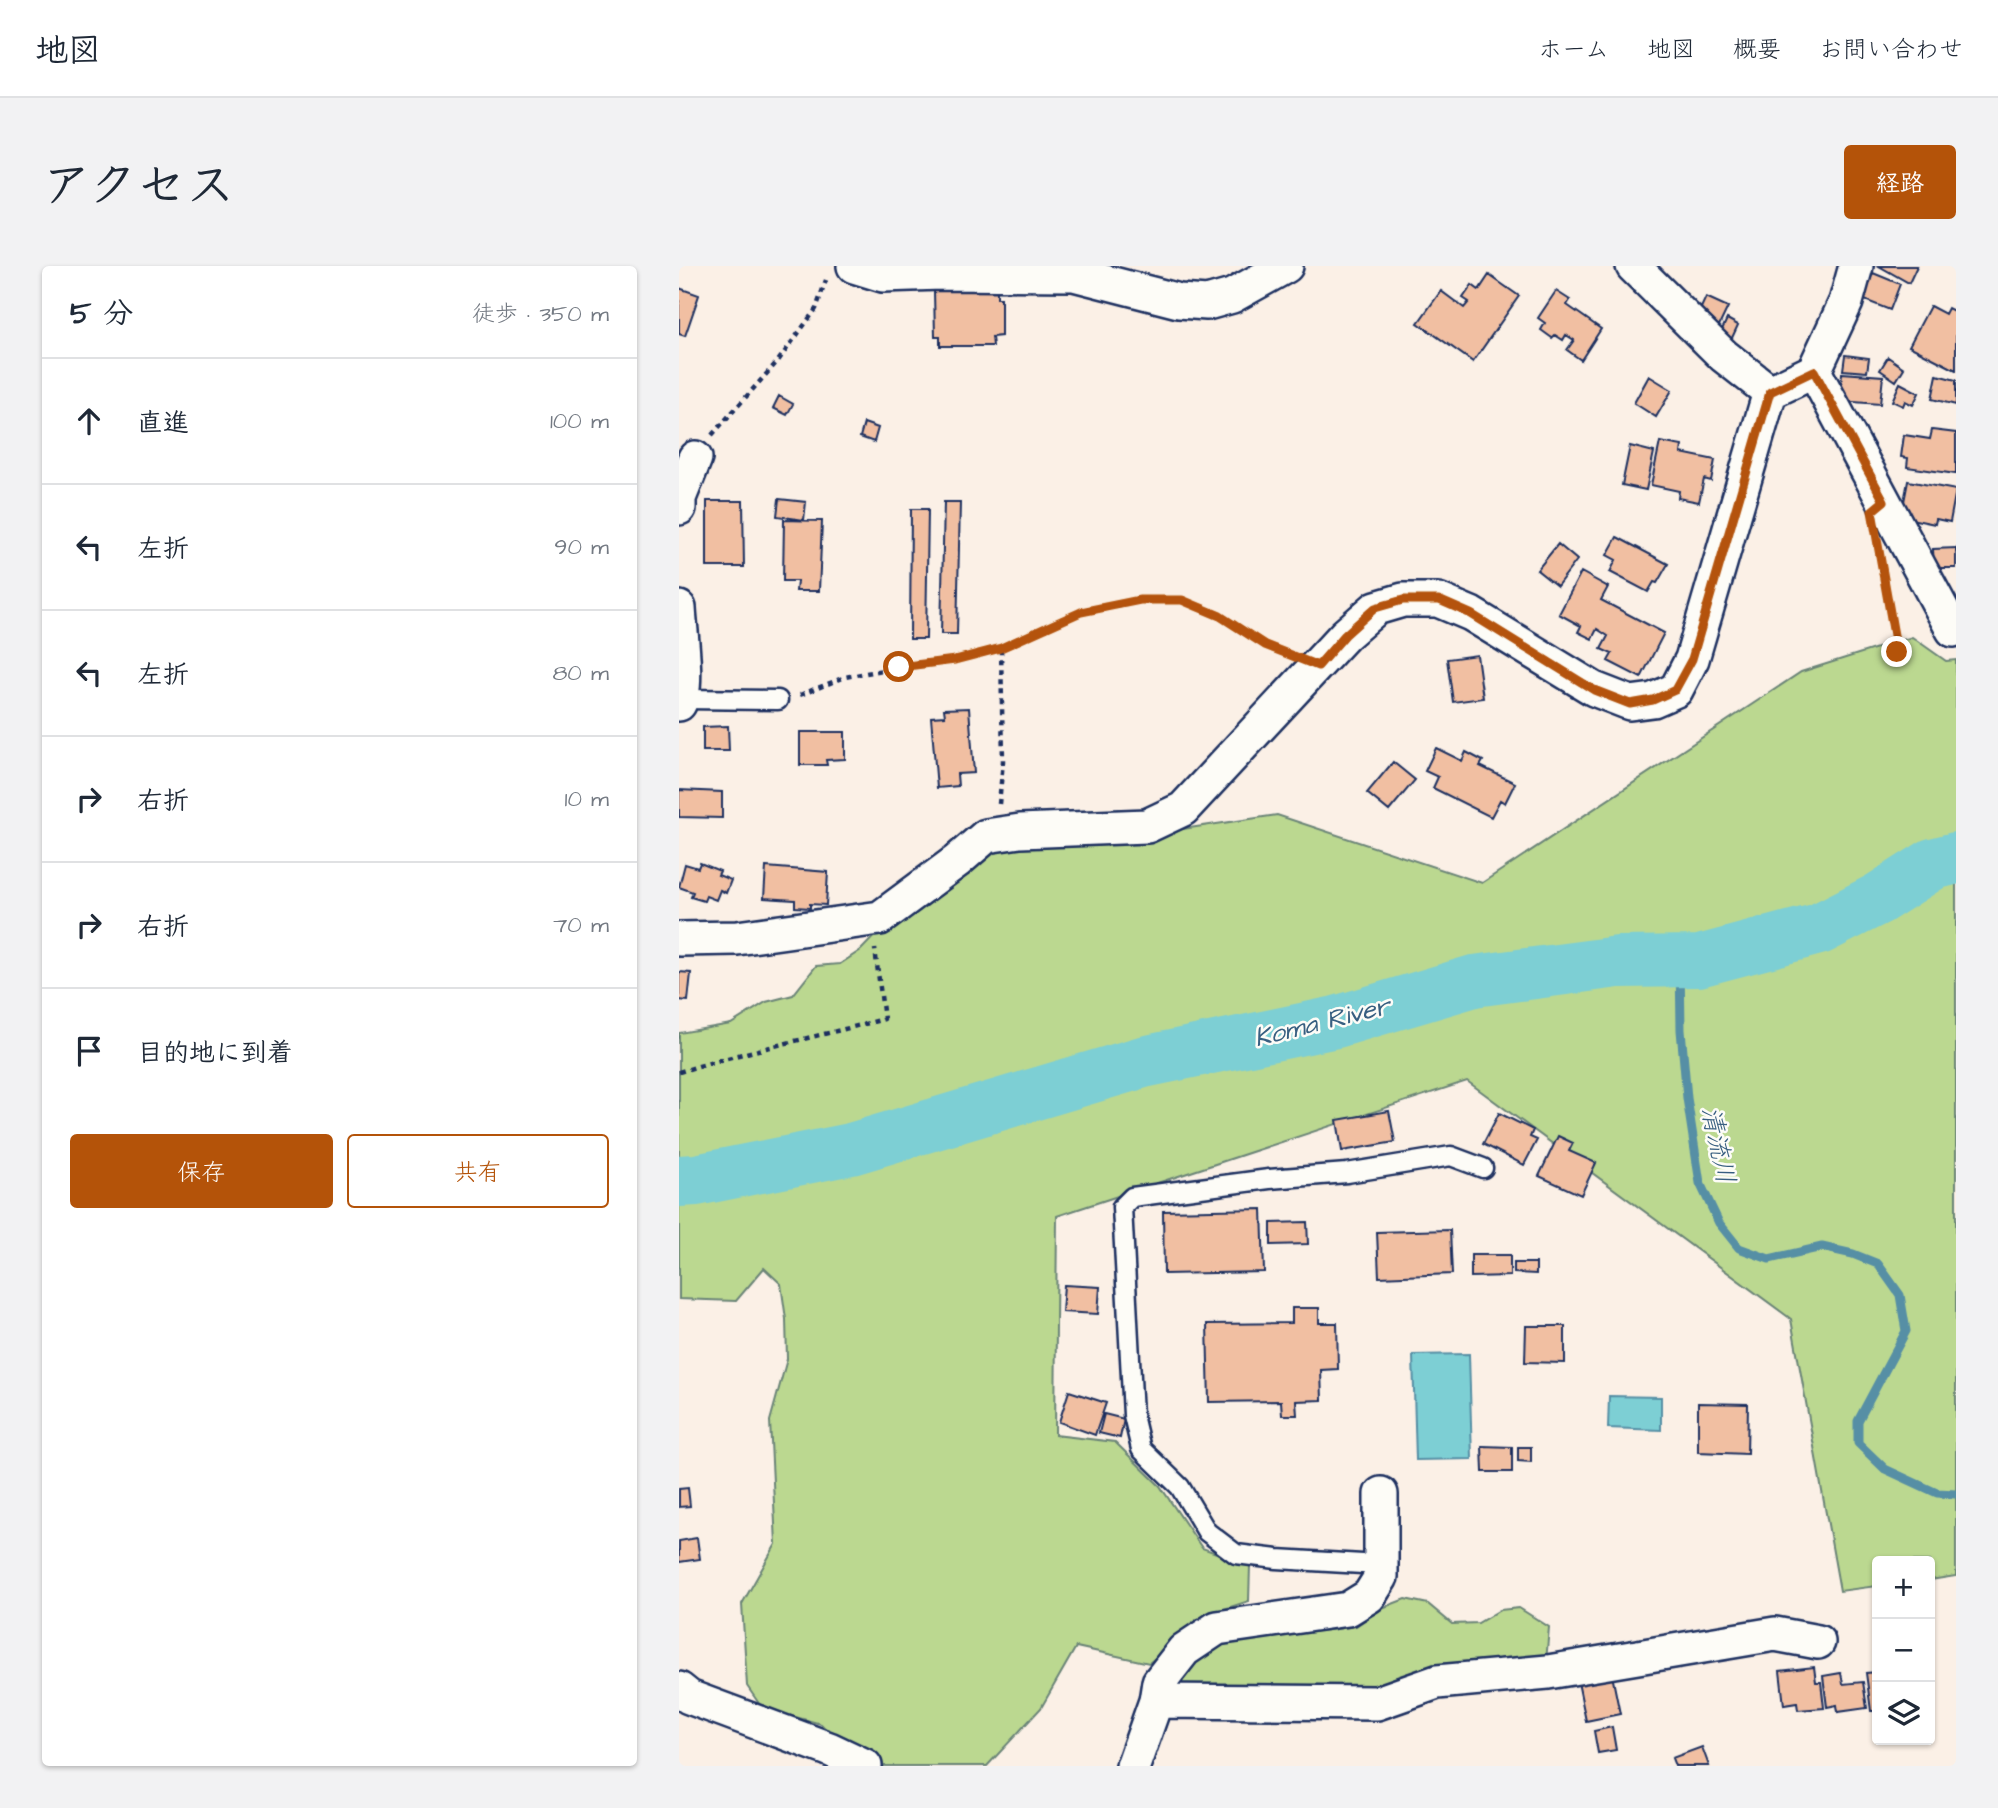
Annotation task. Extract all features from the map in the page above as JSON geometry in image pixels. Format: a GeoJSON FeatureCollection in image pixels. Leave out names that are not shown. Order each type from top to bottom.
{"type":"FeatureCollection","features":[{"type":"Feature","properties":{"kind":"street"},"geometry":{"type":"LineString","coordinates":[[841,271],[883,275],[1074,274],[1179,301],[1207,303],[1232,296],[1286,266]]}},
{"type":"Feature","properties":{"kind":"street"},"geometry":{"type":"LineString","coordinates":[[1633,266],[1724,356],[1770,392]]}},
{"type":"Feature","properties":{"kind":"street"},"geometry":{"type":"LineString","coordinates":[[679,939],[737,938],[880,918],[986,836],[1020,831],[1147,826],[1183,810],[1345,635],[1375,608],[1403,600],[1439,600],[1471,614],[1594,690],[1630,704],[1653,700],[1675,690],[1692,659],[1770,392],[1814,371],[1846,302],[1856,266]]}},
{"type":"Feature","properties":{"kind":"street"},"geometry":{"type":"LineString","coordinates":[[1814,371],[1954,630]]}},
{"type":"Feature","properties":{"kind":"street"},"geometry":{"type":"LineString","coordinates":[[679,509],[679,498],[695,458]]}},
{"type":"Feature","properties":{"kind":"street"},"geometry":{"type":"LineString","coordinates":[[679,608],[684,674],[680,701]]}},
{"type":"Feature","properties":{"kind":"street"},"geometry":{"type":"LineString","coordinates":[[1133,1766],[1156,1701],[1159,1682],[1184,1650],[1217,1628],[1348,1609],[1369,1596],[1381,1577],[1381,1494]]}},
{"type":"Feature","properties":{"kind":"street"},"geometry":{"type":"LineString","coordinates":[[1156,1701],[1377,1703],[1437,1682],[1548,1672],[1775,1634],[1818,1642]]}},
{"type":"Feature","properties":{"kind":"street"},"geometry":{"type":"LineString","coordinates":[[679,1689],[689,1697],[829,1749],[865,1766]]}},
{"type":"Feature","properties":{"kind":"lane"},"geometry":{"type":"LineString","coordinates":[[680,701],[778,700]]}},
{"type":"Feature","properties":{"kind":"lane"},"geometry":{"type":"LineString","coordinates":[[1380,1564],[1277,1559],[1236,1554],[1207,1532],[1180,1487],[1141,1448],[1133,1415],[1122,1207],[1132,1197],[1269,1179],[1347,1173],[1451,1156],[1483,1168]]}},
{"type":"Feature","properties":{"kind":"path"},"geometry":{"type":"LineString","coordinates":[[695,458],[718,426],[778,361],[841,271]]}},
{"type":"Feature","properties":{"kind":"path"},"geometry":{"type":"LineString","coordinates":[[1881,562],[1897,652]]}},
{"type":"Feature","properties":{"kind":"path"},"geometry":{"type":"LineString","coordinates":[[778,700],[806,694],[845,677],[955,660],[1001,648],[1081,612],[1140,600],[1182,600],[1220,616],[1265,645],[1318,666]]}},
{"type":"Feature","properties":{"kind":"path"},"geometry":{"type":"LineString","coordinates":[[986,836],[998,810],[1003,761],[1001,648]]}},
{"type":"Feature","properties":{"kind":"path"},"geometry":{"type":"LineString","coordinates":[[679,1072],[724,1058],[884,1019],[871,919]]}},
{"type":"Feature","properties":{"kind":"green space"},"geometry":{"type":"Polygon","coordinates":[[[1912,637],[1946,661],[1956,660],[1956,1576],[1935,1579],[1935,1556],[1872,1556],[1872,1587],[1840,1591],[1791,1319],[1467,1081],[1057,1216],[1055,1435],[1115,1442],[1160,1486],[1202,1548],[1250,1565],[1249,1601],[1209,1614],[1149,1663],[1076,1647],[1041,1708],[987,1766],[860,1766],[821,1724],[762,1708],[747,1686],[742,1604],[776,1544],[770,1421],[787,1359],[786,1319],[781,1284],[764,1268],[736,1301],[679,1299],[679,1033],[731,1024],[766,1002],[793,995],[816,966],[840,964],[861,950],[884,926],[984,842],[1149,834],[1277,815],[1482,883],[1801,672],[1912,637]]]}},
{"type":"Feature","properties":{"kind":"green space"},"geometry":{"type":"Polygon","coordinates":[[[1405,1599],[1428,1604],[1452,1624],[1478,1623],[1500,1610],[1519,1608],[1549,1627],[1546,1662],[1375,1694],[1177,1687],[1188,1668],[1229,1637],[1356,1626],[1382,1608],[1405,1599]]]}},
{"type":"Feature","properties":{"kind":"water"},"geometry":{"type":"Polygon","coordinates":[[[1469,1354],[1472,1459],[1416,1460],[1413,1355],[1469,1354]]]}},
{"type":"Feature","properties":{"kind":"water"},"geometry":{"type":"Polygon","coordinates":[[[1609,1396],[1661,1397],[1661,1430],[1608,1428],[1609,1396]]]}},
{"type":"Feature","properties":{"kind":"building"},"geometry":{"type":"Polygon","coordinates":[[[1879,266],[1917,266],[1909,283],[1879,266]]]}},
{"type":"Feature","properties":{"kind":"building"},"geometry":{"type":"Polygon","coordinates":[[[1873,273],[1900,284],[1890,310],[1862,299],[1873,273]]]}},
{"type":"Feature","properties":{"kind":"building"},"geometry":{"type":"Polygon","coordinates":[[[1489,275],[1519,296],[1473,362],[1418,323],[1441,291],[1464,308],[1469,302],[1463,298],[1472,285],[1479,290],[1489,275]]]}},
{"type":"Feature","properties":{"kind":"building"},"geometry":{"type":"Polygon","coordinates":[[[679,288],[699,295],[685,336],[679,334],[679,288]]]}},
{"type":"Feature","properties":{"kind":"building"},"geometry":{"type":"Polygon","coordinates":[[[934,290],[997,290],[997,298],[1001,298],[1001,336],[992,337],[993,346],[940,346],[940,337],[935,337],[934,290]]]}},
{"type":"Feature","properties":{"kind":"building"},"geometry":{"type":"Polygon","coordinates":[[[1556,291],[1570,300],[1567,305],[1601,329],[1581,360],[1567,350],[1574,340],[1566,335],[1563,340],[1555,335],[1552,338],[1541,330],[1545,323],[1538,318],[1556,291]]]}},
{"type":"Feature","properties":{"kind":"building"},"geometry":{"type":"Polygon","coordinates":[[[1706,297],[1728,307],[1717,330],[1695,321],[1706,297]]]}},
{"type":"Feature","properties":{"kind":"building"},"geometry":{"type":"Polygon","coordinates":[[[1930,306],[1945,314],[1948,308],[1956,312],[1956,370],[1909,346],[1930,306]]]}},
{"type":"Feature","properties":{"kind":"building"},"geometry":{"type":"Polygon","coordinates":[[[1727,319],[1738,325],[1731,340],[1720,334],[1727,319]]]}},
{"type":"Feature","properties":{"kind":"building"},"geometry":{"type":"Polygon","coordinates":[[[1845,355],[1869,358],[1867,372],[1843,370],[1845,355]]]}},
{"type":"Feature","properties":{"kind":"building"},"geometry":{"type":"Polygon","coordinates":[[[1888,357],[1904,368],[1896,381],[1880,370],[1888,357]]]}},
{"type":"Feature","properties":{"kind":"building"},"geometry":{"type":"Polygon","coordinates":[[[1842,373],[1883,376],[1880,404],[1840,401],[1842,373]]]}},
{"type":"Feature","properties":{"kind":"building"},"geometry":{"type":"Polygon","coordinates":[[[1937,375],[1956,380],[1956,405],[1932,399],[1937,375]]]}},
{"type":"Feature","properties":{"kind":"building"},"geometry":{"type":"Polygon","coordinates":[[[1649,376],[1672,390],[1656,417],[1634,403],[1649,376]]]}},
{"type":"Feature","properties":{"kind":"building"},"geometry":{"type":"Polygon","coordinates":[[[1900,383],[1919,393],[1913,405],[1905,401],[1903,406],[1892,401],[1900,383]]]}},
{"type":"Feature","properties":{"kind":"building"},"geometry":{"type":"Polygon","coordinates":[[[779,396],[793,404],[787,415],[773,408],[779,396]]]}},
{"type":"Feature","properties":{"kind":"building"},"geometry":{"type":"Polygon","coordinates":[[[864,423],[878,428],[874,442],[860,437],[864,423]]]}},
{"type":"Feature","properties":{"kind":"building"},"geometry":{"type":"Polygon","coordinates":[[[1932,430],[1956,433],[1956,474],[1907,467],[1908,458],[1901,457],[1904,435],[1930,439],[1932,430]]]}},
{"type":"Feature","properties":{"kind":"building"},"geometry":{"type":"Polygon","coordinates":[[[1660,442],[1682,446],[1681,453],[1715,460],[1711,481],[1704,479],[1699,502],[1678,498],[1679,491],[1651,485],[1660,442]]]}},
{"type":"Feature","properties":{"kind":"building"},"geometry":{"type":"Polygon","coordinates":[[[1630,446],[1654,452],[1646,490],[1622,485],[1630,446]]]}},
{"type":"Feature","properties":{"kind":"building"},"geometry":{"type":"Polygon","coordinates":[[[1908,481],[1956,490],[1950,522],[1936,519],[1935,524],[1901,517],[1908,481]]]}},
{"type":"Feature","properties":{"kind":"building"},"geometry":{"type":"Polygon","coordinates":[[[779,499],[806,502],[804,520],[777,516],[779,499]]]}},
{"type":"Feature","properties":{"kind":"building"},"geometry":{"type":"Polygon","coordinates":[[[707,501],[743,501],[744,567],[707,567],[707,501]]]}},
{"type":"Feature","properties":{"kind":"building"},"geometry":{"type":"Polygon","coordinates":[[[944,502],[960,502],[957,634],[941,634],[944,502]]]}},
{"type":"Feature","properties":{"kind":"building"},"geometry":{"type":"Polygon","coordinates":[[[911,509],[928,509],[926,639],[910,639],[911,509]]]}},
{"type":"Feature","properties":{"kind":"building"},"geometry":{"type":"Polygon","coordinates":[[[784,520],[822,521],[819,591],[796,591],[797,581],[783,581],[784,520]]]}},
{"type":"Feature","properties":{"kind":"building"},"geometry":{"type":"Polygon","coordinates":[[[1617,537],[1668,564],[1648,592],[1610,572],[1616,560],[1607,555],[1617,537]]]}},
{"type":"Feature","properties":{"kind":"building"},"geometry":{"type":"Polygon","coordinates":[[[1558,544],[1577,560],[1557,586],[1537,570],[1558,544]]]}},
{"type":"Feature","properties":{"kind":"building"},"geometry":{"type":"Polygon","coordinates":[[[1956,548],[1956,568],[1934,568],[1933,549],[1956,548]]]}},
{"type":"Feature","properties":{"kind":"building"},"geometry":{"type":"Polygon","coordinates":[[[1581,572],[1608,587],[1601,600],[1664,633],[1641,678],[1608,661],[1612,654],[1601,649],[1608,636],[1597,629],[1592,639],[1578,632],[1581,626],[1559,614],[1581,572]]]}},
{"type":"Feature","properties":{"kind":"building"},"geometry":{"type":"Polygon","coordinates":[[[1477,655],[1483,698],[1453,702],[1447,659],[1477,655]]]}},
{"type":"Feature","properties":{"kind":"building"},"geometry":{"type":"Polygon","coordinates":[[[969,708],[974,773],[957,774],[958,786],[937,788],[931,717],[945,716],[944,709],[969,708]]]}},
{"type":"Feature","properties":{"kind":"building"},"geometry":{"type":"Polygon","coordinates":[[[728,726],[729,751],[703,751],[703,727],[728,726]]]}},
{"type":"Feature","properties":{"kind":"building"},"geometry":{"type":"Polygon","coordinates":[[[800,732],[845,732],[845,759],[826,760],[827,765],[800,765],[800,732]]]}},
{"type":"Feature","properties":{"kind":"building"},"geometry":{"type":"Polygon","coordinates":[[[1436,748],[1462,761],[1466,752],[1483,761],[1480,766],[1515,783],[1505,803],[1500,800],[1491,817],[1433,788],[1438,777],[1425,771],[1436,748]]]}},
{"type":"Feature","properties":{"kind":"building"},"geometry":{"type":"Polygon","coordinates":[[[1393,762],[1415,780],[1389,811],[1367,793],[1393,762]]]}},
{"type":"Feature","properties":{"kind":"building"},"geometry":{"type":"Polygon","coordinates":[[[679,790],[722,792],[722,818],[679,817],[679,790]]]}},
{"type":"Feature","properties":{"kind":"building"},"geometry":{"type":"Polygon","coordinates":[[[700,863],[720,871],[718,875],[731,880],[726,893],[720,890],[716,900],[706,896],[704,901],[691,897],[693,892],[679,887],[685,864],[698,868],[700,863]]]}},
{"type":"Feature","properties":{"kind":"building"},"geometry":{"type":"Polygon","coordinates":[[[766,867],[828,872],[826,905],[795,907],[795,900],[764,898],[766,867]]]}},
{"type":"Feature","properties":{"kind":"building"},"geometry":{"type":"Polygon","coordinates":[[[679,972],[691,973],[688,1001],[679,1000],[679,972]]]}},
{"type":"Feature","properties":{"kind":"building"},"geometry":{"type":"Polygon","coordinates":[[[1389,1111],[1395,1142],[1342,1151],[1337,1120],[1389,1111]]]}},
{"type":"Feature","properties":{"kind":"building"},"geometry":{"type":"Polygon","coordinates":[[[1499,1113],[1533,1130],[1530,1137],[1537,1140],[1524,1165],[1483,1144],[1499,1113]]]}},
{"type":"Feature","properties":{"kind":"building"},"geometry":{"type":"Polygon","coordinates":[[[1558,1136],[1573,1143],[1569,1151],[1596,1163],[1581,1195],[1539,1176],[1558,1136]]]}},
{"type":"Feature","properties":{"kind":"building"},"geometry":{"type":"Polygon","coordinates":[[[1262,1209],[1264,1272],[1164,1274],[1163,1211],[1262,1209]]]}},
{"type":"Feature","properties":{"kind":"building"},"geometry":{"type":"Polygon","coordinates":[[[1307,1222],[1308,1244],[1271,1245],[1271,1223],[1307,1222]]]}},
{"type":"Feature","properties":{"kind":"building"},"geometry":{"type":"Polygon","coordinates":[[[1450,1230],[1452,1274],[1379,1277],[1377,1232],[1450,1230]]]}},
{"type":"Feature","properties":{"kind":"building"},"geometry":{"type":"Polygon","coordinates":[[[1471,1255],[1510,1255],[1510,1276],[1471,1277],[1471,1255]]]}},
{"type":"Feature","properties":{"kind":"building"},"geometry":{"type":"Polygon","coordinates":[[[1514,1263],[1536,1263],[1536,1274],[1514,1273],[1514,1263]]]}},
{"type":"Feature","properties":{"kind":"building"},"geometry":{"type":"Polygon","coordinates":[[[1064,1285],[1100,1287],[1098,1314],[1062,1312],[1064,1285]]]}},
{"type":"Feature","properties":{"kind":"building"},"geometry":{"type":"Polygon","coordinates":[[[1292,1308],[1319,1308],[1319,1323],[1337,1323],[1338,1369],[1321,1370],[1322,1400],[1296,1401],[1297,1415],[1282,1415],[1281,1401],[1209,1402],[1207,1324],[1292,1323],[1292,1308]]]}},
{"type":"Feature","properties":{"kind":"building"},"geometry":{"type":"Polygon","coordinates":[[[1526,1326],[1565,1326],[1565,1363],[1525,1362],[1526,1326]]]}},
{"type":"Feature","properties":{"kind":"building"},"geometry":{"type":"Polygon","coordinates":[[[1069,1391],[1106,1403],[1095,1435],[1059,1422],[1069,1391]]]}},
{"type":"Feature","properties":{"kind":"building"},"geometry":{"type":"Polygon","coordinates":[[[1698,1403],[1748,1404],[1747,1454],[1698,1452],[1698,1403]]]}},
{"type":"Feature","properties":{"kind":"building"},"geometry":{"type":"Polygon","coordinates":[[[1104,1414],[1124,1419],[1120,1438],[1099,1433],[1104,1414]]]}},
{"type":"Feature","properties":{"kind":"building"},"geometry":{"type":"Polygon","coordinates":[[[1482,1446],[1512,1447],[1512,1472],[1483,1472],[1482,1446]]]}},
{"type":"Feature","properties":{"kind":"building"},"geometry":{"type":"Polygon","coordinates":[[[1518,1447],[1531,1447],[1531,1462],[1518,1461],[1518,1447]]]}},
{"type":"Feature","properties":{"kind":"building"},"geometry":{"type":"Polygon","coordinates":[[[688,1488],[690,1506],[679,1507],[679,1489],[688,1488]]]}},
{"type":"Feature","properties":{"kind":"building"},"geometry":{"type":"Polygon","coordinates":[[[697,1538],[700,1559],[679,1562],[679,1541],[697,1538]]]}},
{"type":"Feature","properties":{"kind":"building"},"geometry":{"type":"Polygon","coordinates":[[[1814,1667],[1816,1682],[1821,1682],[1824,1708],[1798,1710],[1797,1703],[1784,1705],[1780,1671],[1814,1667]]]}},
{"type":"Feature","properties":{"kind":"building"},"geometry":{"type":"Polygon","coordinates":[[[1611,1670],[1620,1714],[1586,1721],[1577,1677],[1611,1670]]]}},
{"type":"Feature","properties":{"kind":"building"},"geometry":{"type":"Polygon","coordinates":[[[1872,1672],[1872,1711],[1871,1711],[1866,1673],[1872,1672]]]}},
{"type":"Feature","properties":{"kind":"building"},"geometry":{"type":"Polygon","coordinates":[[[1841,1673],[1843,1684],[1863,1682],[1867,1708],[1838,1712],[1837,1705],[1827,1707],[1823,1676],[1841,1673]]]}},
{"type":"Feature","properties":{"kind":"building"},"geometry":{"type":"Polygon","coordinates":[[[1612,1727],[1616,1750],[1598,1753],[1594,1731],[1612,1727]]]}},
{"type":"Feature","properties":{"kind":"building"},"geometry":{"type":"Polygon","coordinates":[[[1702,1747],[1709,1766],[1675,1766],[1672,1758],[1702,1747]]]}},
{"type":"Feature","properties":{"kind":"waterway","name":"Koma River"},"geometry":{"type":"LineString","coordinates":[[679,1181],[696,1180],[851,1149],[1143,1062],[1336,1022],[1474,981],[1618,962],[1699,961],[1819,929],[1878,899],[1933,864],[1956,858]]}},
{"type":"Feature","properties":{"kind":"waterway","name":"清流川"},"geometry":{"type":"LineString","coordinates":[[1680,962],[1681,1030],[1687,1098],[1700,1183],[1719,1223],[1739,1248],[1769,1259],[1822,1247],[1853,1254],[1878,1264],[1900,1295],[1906,1331],[1858,1421],[1858,1443],[1885,1469],[1937,1493],[1956,1494]]}},
{"type":"Feature","properties":{"kind":"route"},"geometry":{"type":"LineString","coordinates":[[899,667],[955,660],[1001,648],[1081,612],[1140,600],[1182,600],[1220,616],[1265,645],[1318,666],[1345,635],[1375,608],[1403,600],[1439,600],[1471,614],[1594,690],[1630,704],[1653,700],[1675,690],[1692,659],[1770,392],[1814,371],[1884,501],[1872,511],[1897,652]]}}]}
